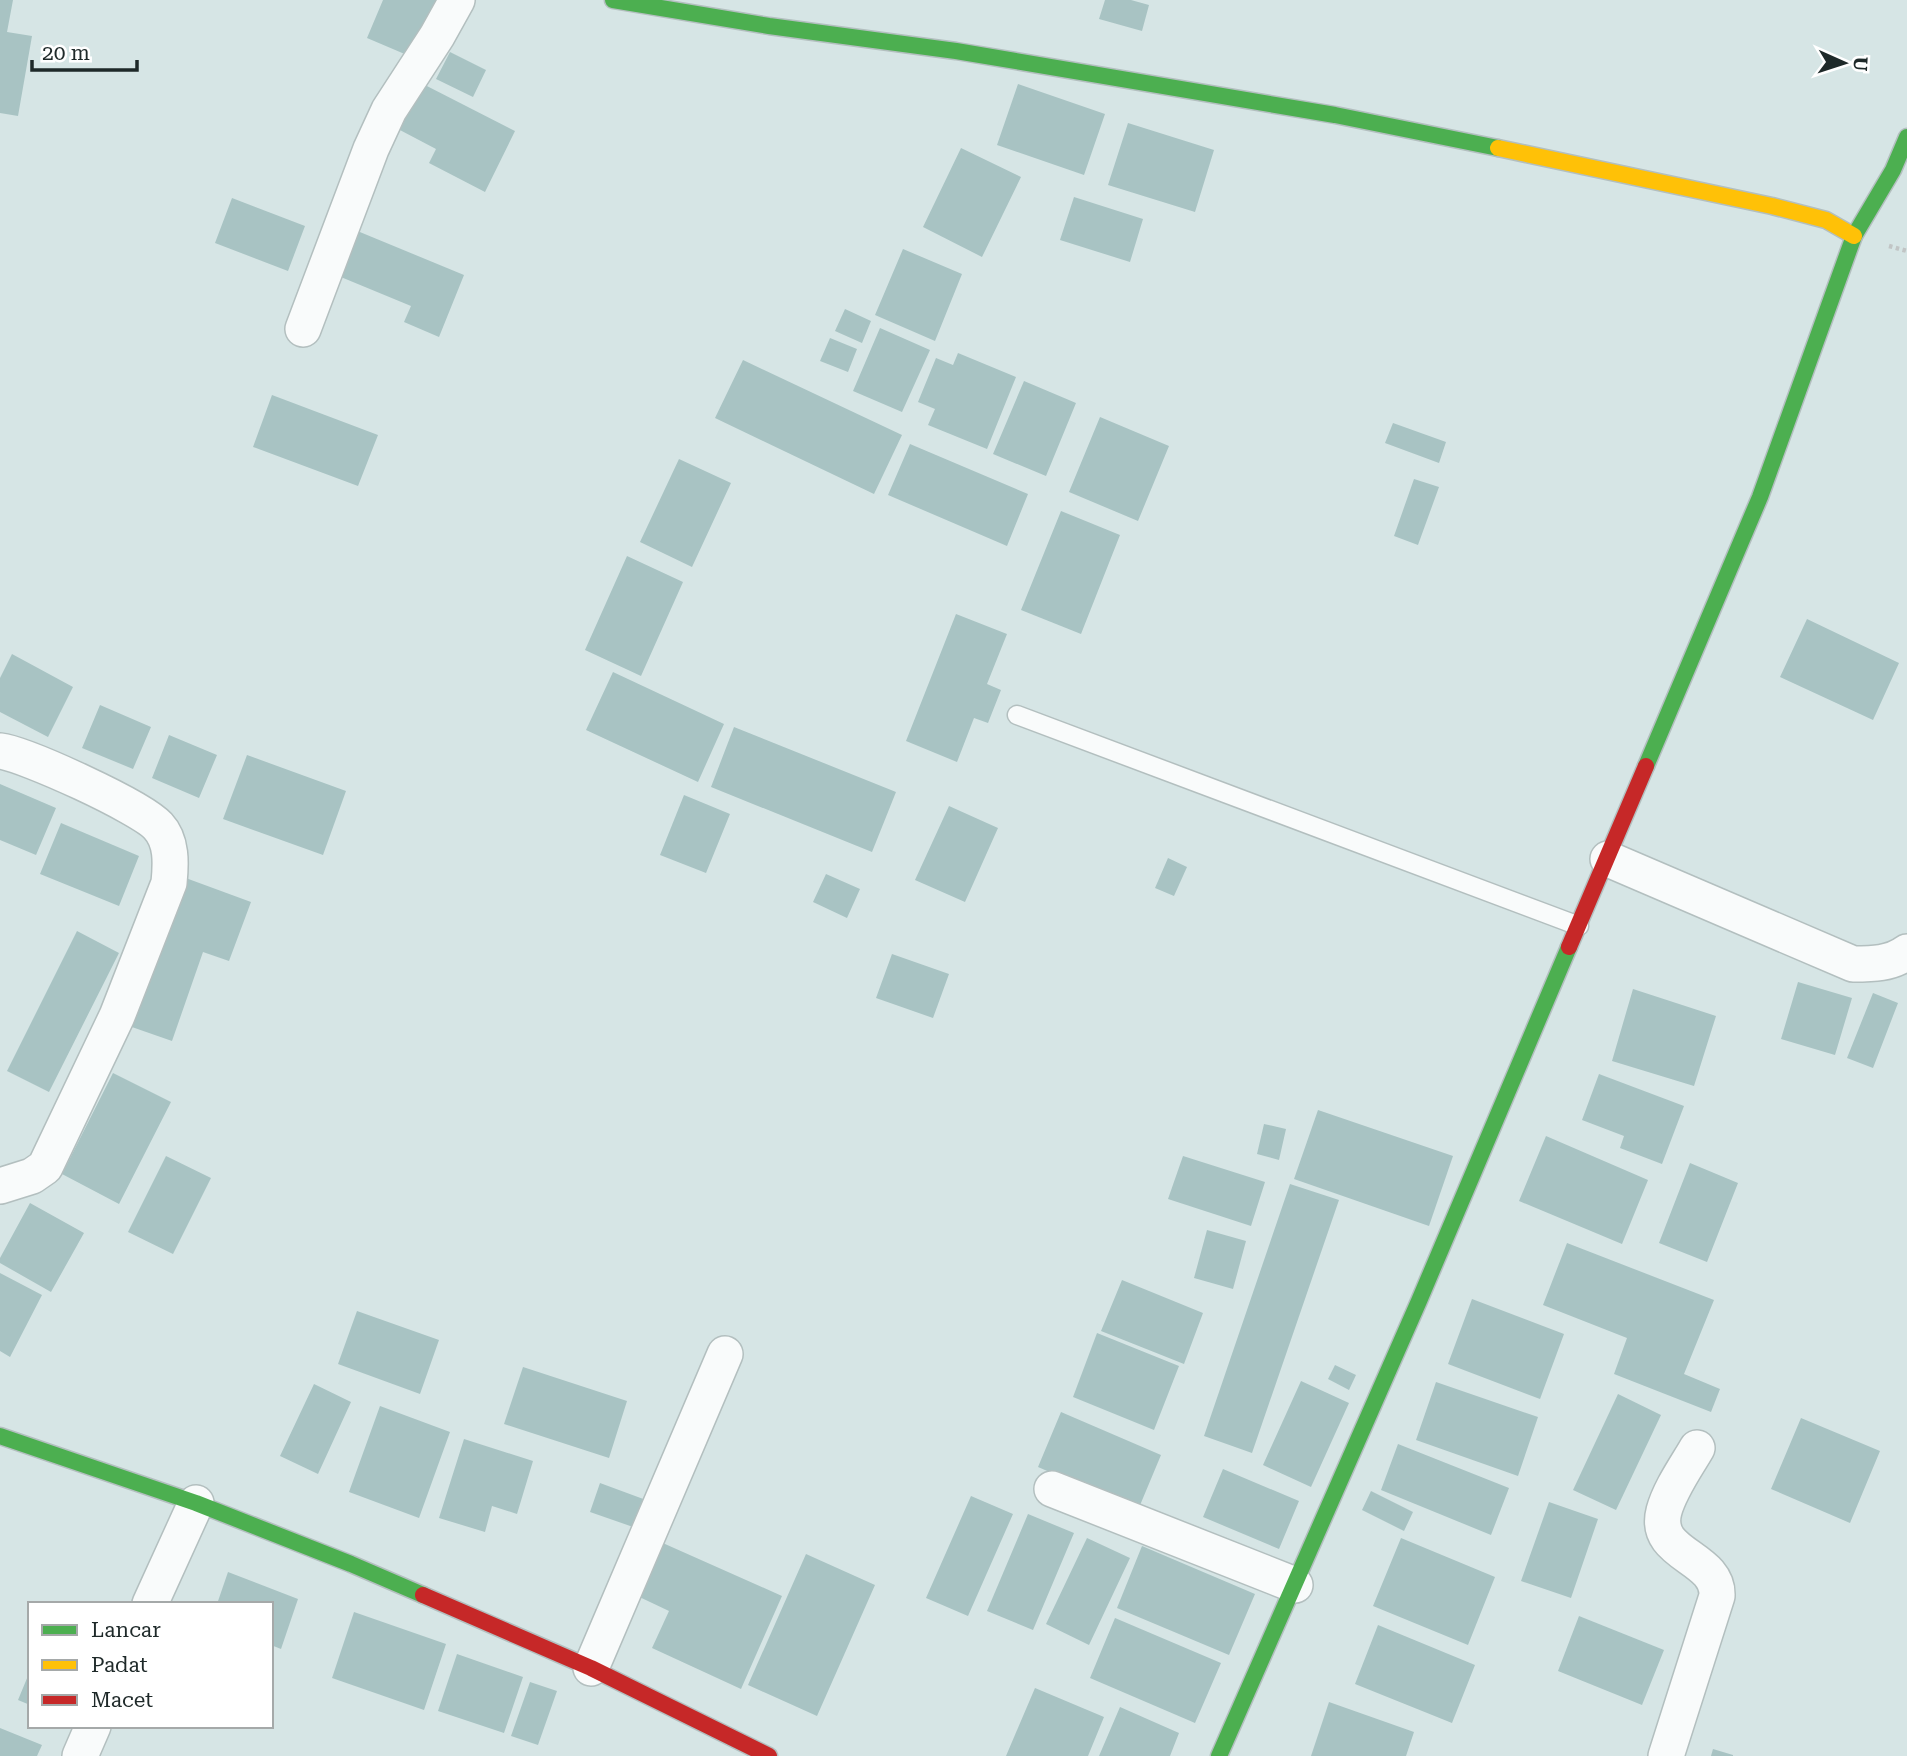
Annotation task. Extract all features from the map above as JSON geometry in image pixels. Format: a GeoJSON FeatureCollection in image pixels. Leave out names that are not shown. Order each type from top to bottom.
{"type":"FeatureCollection","features":[{"type":"Feature","properties":{"kind":"street"},"geometry":{"type":"LineString","coordinates":[[303,330],[371,149],[389,110],[457,0]]}},
{"type":"Feature","properties":{"kind":"street"},"geometry":{"type":"LineString","coordinates":[[614,0],[769,26],[956,51],[1335,115],[1772,206],[1826,220],[1854,236]]}},
{"type":"Feature","properties":{"kind":"street"},"geometry":{"type":"LineString","coordinates":[[1222,1755],[1419,1301],[1760,497],[1854,236],[1893,170],[1907,138]]}},
{"type":"Feature","properties":{"kind":"street"},"geometry":{"type":"LineString","coordinates":[[0,751],[63,774],[141,813],[158,825],[167,839],[171,863],[169,883],[117,1016],[45,1167],[32,1176],[0,1186]]}},
{"type":"Feature","properties":{"kind":"street"},"geometry":{"type":"LineString","coordinates":[[1608,859],[1853,964],[1879,963],[1907,952]]}},
{"type":"Feature","properties":{"kind":"street"},"geometry":{"type":"LineString","coordinates":[[591,1668],[725,1353]]}},
{"type":"Feature","properties":{"kind":"street"},"geometry":{"type":"LineString","coordinates":[[0,1436],[196,1503],[351,1564],[591,1668],[769,1756]]}},
{"type":"Feature","properties":{"kind":"street"},"geometry":{"type":"LineString","coordinates":[[1666,1756],[1718,1589],[1713,1577],[1674,1546],[1662,1528],[1665,1508],[1697,1448]]}},
{"type":"Feature","properties":{"kind":"street"},"geometry":{"type":"LineString","coordinates":[[1052,1489],[1295,1585]]}},
{"type":"Feature","properties":{"kind":"street"},"geometry":{"type":"LineString","coordinates":[[151,1602],[196,1503]]}},
{"type":"Feature","properties":{"kind":"street"},"geometry":{"type":"LineString","coordinates":[[80,1756],[92,1728]]}},
{"type":"Feature","properties":{"kind":"lane"},"geometry":{"type":"LineString","coordinates":[[1017,715],[1579,926]]}},
{"type":"Feature","properties":{"kind":"building"},"geometry":{"type":"Polygon","coordinates":[[[0,0],[13,0],[7,32],[32,36],[18,116],[0,113],[0,0]]]}},
{"type":"Feature","properties":{"kind":"building"},"geometry":{"type":"Polygon","coordinates":[[[383,0],[439,0],[414,58],[367,38],[383,0]]]}},
{"type":"Feature","properties":{"kind":"building"},"geometry":{"type":"Polygon","coordinates":[[[1105,0],[1131,0],[1149,5],[1142,31],[1099,19],[1105,0]]]}},
{"type":"Feature","properties":{"kind":"building"},"geometry":{"type":"Polygon","coordinates":[[[450,52],[486,70],[473,97],[436,79],[450,52]]]}},
{"type":"Feature","properties":{"kind":"building"},"geometry":{"type":"Polygon","coordinates":[[[421,83],[515,131],[485,192],[429,163],[436,149],[398,129],[421,83]]]}},
{"type":"Feature","properties":{"kind":"building"},"geometry":{"type":"Polygon","coordinates":[[[1018,84],[1105,114],[1084,175],[997,145],[1018,84]]]}},
{"type":"Feature","properties":{"kind":"building"},"geometry":{"type":"Polygon","coordinates":[[[1128,123],[1214,150],[1195,212],[1108,185],[1128,123]]]}},
{"type":"Feature","properties":{"kind":"building"},"geometry":{"type":"Polygon","coordinates":[[[961,148],[1021,177],[982,257],[923,227],[961,148]]]}},
{"type":"Feature","properties":{"kind":"building"},"geometry":{"type":"Polygon","coordinates":[[[1074,197],[1143,219],[1130,262],[1060,240],[1074,197]]]}},
{"type":"Feature","properties":{"kind":"building"},"geometry":{"type":"Polygon","coordinates":[[[232,198],[305,226],[288,271],[215,243],[232,198]]]}},
{"type":"Feature","properties":{"kind":"building"},"geometry":{"type":"Polygon","coordinates":[[[355,230],[464,275],[439,337],[404,322],[411,306],[336,275],[355,230]]]}},
{"type":"Feature","properties":{"kind":"building"},"geometry":{"type":"Polygon","coordinates":[[[903,249],[962,274],[935,341],[875,315],[903,249]]]}},
{"type":"Feature","properties":{"kind":"building"},"geometry":{"type":"Polygon","coordinates":[[[845,309],[871,321],[862,343],[835,331],[845,309]]]}},
{"type":"Feature","properties":{"kind":"building"},"geometry":{"type":"Polygon","coordinates":[[[880,328],[930,350],[902,412],[853,391],[880,328]]]}},
{"type":"Feature","properties":{"kind":"building"},"geometry":{"type":"Polygon","coordinates":[[[830,338],[857,349],[848,372],[820,361],[830,338]]]}},
{"type":"Feature","properties":{"kind":"building"},"geometry":{"type":"Polygon","coordinates":[[[958,353],[1016,377],[987,449],[928,425],[935,409],[918,402],[936,358],[953,365],[958,353]]]}},
{"type":"Feature","properties":{"kind":"building"},"geometry":{"type":"Polygon","coordinates":[[[743,360],[902,435],[874,494],[715,418],[743,360]]]}},
{"type":"Feature","properties":{"kind":"building"},"geometry":{"type":"Polygon","coordinates":[[[1024,381],[1076,403],[1046,476],[993,454],[1024,381]]]}},
{"type":"Feature","properties":{"kind":"building"},"geometry":{"type":"Polygon","coordinates":[[[272,395],[378,435],[358,486],[253,447],[272,395]]]}},
{"type":"Feature","properties":{"kind":"building"},"geometry":{"type":"Polygon","coordinates":[[[1100,417],[1169,446],[1138,521],[1069,492],[1100,417]]]}},
{"type":"Feature","properties":{"kind":"building"},"geometry":{"type":"Polygon","coordinates":[[[1393,423],[1446,442],[1439,463],[1385,443],[1393,423]]]}},
{"type":"Feature","properties":{"kind":"building"},"geometry":{"type":"Polygon","coordinates":[[[910,444],[1028,494],[1007,546],[888,495],[910,444]]]}},
{"type":"Feature","properties":{"kind":"building"},"geometry":{"type":"Polygon","coordinates":[[[679,459],[731,483],[692,567],[640,542],[679,459]]]}},
{"type":"Feature","properties":{"kind":"building"},"geometry":{"type":"Polygon","coordinates":[[[1414,479],[1439,487],[1418,545],[1394,536],[1414,479]]]}},
{"type":"Feature","properties":{"kind":"building"},"geometry":{"type":"Polygon","coordinates":[[[1061,511],[1120,535],[1081,634],[1021,610],[1061,511]]]}},
{"type":"Feature","properties":{"kind":"building"},"geometry":{"type":"Polygon","coordinates":[[[627,556],[683,582],[641,676],[585,650],[627,556]]]}},
{"type":"Feature","properties":{"kind":"building"},"geometry":{"type":"Polygon","coordinates":[[[956,614],[1007,634],[987,684],[1001,690],[988,723],[974,718],[957,762],[906,741],[956,614]]]}},
{"type":"Feature","properties":{"kind":"building"},"geometry":{"type":"Polygon","coordinates":[[[1807,619],[1899,663],[1873,720],[1780,677],[1807,619]]]}},
{"type":"Feature","properties":{"kind":"building"},"geometry":{"type":"Polygon","coordinates":[[[12,654],[73,687],[48,737],[0,712],[0,678],[12,654]]]}},
{"type":"Feature","properties":{"kind":"building"},"geometry":{"type":"Polygon","coordinates":[[[613,672],[724,724],[698,782],[586,730],[613,672]]]}},
{"type":"Feature","properties":{"kind":"building"},"geometry":{"type":"Polygon","coordinates":[[[100,705],[151,727],[133,769],[82,748],[100,705]]]}},
{"type":"Feature","properties":{"kind":"building"},"geometry":{"type":"Polygon","coordinates":[[[734,727],[896,792],[872,852],[711,787],[734,727]]]}},
{"type":"Feature","properties":{"kind":"building"},"geometry":{"type":"Polygon","coordinates":[[[169,735],[217,755],[199,798],[152,778],[169,735]]]}},
{"type":"Feature","properties":{"kind":"building"},"geometry":{"type":"Polygon","coordinates":[[[247,755],[346,791],[323,855],[223,819],[247,755]]]}},
{"type":"Feature","properties":{"kind":"building"},"geometry":{"type":"Polygon","coordinates":[[[0,784],[56,808],[36,855],[0,840],[0,784]]]}},
{"type":"Feature","properties":{"kind":"building"},"geometry":{"type":"Polygon","coordinates":[[[684,795],[730,814],[706,873],[660,855],[684,795]]]}},
{"type":"Feature","properties":{"kind":"building"},"geometry":{"type":"Polygon","coordinates":[[[949,806],[998,828],[965,902],[915,880],[949,806]]]}},
{"type":"Feature","properties":{"kind":"building"},"geometry":{"type":"Polygon","coordinates":[[[61,823],[139,856],[119,906],[40,874],[61,823]]]}},
{"type":"Feature","properties":{"kind":"building"},"geometry":{"type":"Polygon","coordinates":[[[1168,858],[1187,867],[1174,896],[1155,888],[1168,858]]]}},
{"type":"Feature","properties":{"kind":"building"},"geometry":{"type":"Polygon","coordinates":[[[826,874],[860,889],[847,918],[813,902],[826,874]]]}},
{"type":"Feature","properties":{"kind":"building"},"geometry":{"type":"Polygon","coordinates":[[[183,877],[251,902],[229,961],[203,952],[172,1041],[129,1026],[183,877]]]}},
{"type":"Feature","properties":{"kind":"building"},"geometry":{"type":"Polygon","coordinates":[[[77,931],[119,953],[49,1092],[7,1071],[77,931]]]}},
{"type":"Feature","properties":{"kind":"building"},"geometry":{"type":"Polygon","coordinates":[[[892,954],[949,974],[933,1018],[876,998],[892,954]]]}},
{"type":"Feature","properties":{"kind":"building"},"geometry":{"type":"Polygon","coordinates":[[[1798,982],[1852,998],[1835,1055],[1781,1039],[1798,982]]]}},
{"type":"Feature","properties":{"kind":"building"},"geometry":{"type":"Polygon","coordinates":[[[1633,989],[1716,1016],[1694,1086],[1612,1061],[1633,989]]]}},
{"type":"Feature","properties":{"kind":"building"},"geometry":{"type":"Polygon","coordinates":[[[1873,993],[1898,1003],[1873,1068],[1847,1058],[1873,993]]]}},
{"type":"Feature","properties":{"kind":"building"},"geometry":{"type":"Polygon","coordinates":[[[113,1073],[171,1102],[119,1204],[62,1174],[113,1073]]]}},
{"type":"Feature","properties":{"kind":"building"},"geometry":{"type":"Polygon","coordinates":[[[1599,1074],[1684,1106],[1662,1164],[1620,1148],[1624,1136],[1582,1120],[1599,1074]]]}},
{"type":"Feature","properties":{"kind":"building"},"geometry":{"type":"Polygon","coordinates":[[[1318,1110],[1453,1156],[1429,1226],[1294,1179],[1318,1110]]]}},
{"type":"Feature","properties":{"kind":"building"},"geometry":{"type":"Polygon","coordinates":[[[1264,1124],[1286,1129],[1279,1160],[1257,1154],[1264,1124]]]}},
{"type":"Feature","properties":{"kind":"building"},"geometry":{"type":"Polygon","coordinates":[[[1546,1136],[1648,1180],[1622,1244],[1519,1201],[1546,1136]]]}},
{"type":"Feature","properties":{"kind":"building"},"geometry":{"type":"Polygon","coordinates":[[[166,1156],[211,1178],[173,1254],[128,1232],[166,1156]]]}},
{"type":"Feature","properties":{"kind":"building"},"geometry":{"type":"Polygon","coordinates":[[[1183,1156],[1265,1182],[1251,1226],[1168,1199],[1183,1156]]]}},
{"type":"Feature","properties":{"kind":"building"},"geometry":{"type":"Polygon","coordinates":[[[1690,1163],[1738,1183],[1707,1262],[1659,1243],[1690,1163]]]}},
{"type":"Feature","properties":{"kind":"building"},"geometry":{"type":"Polygon","coordinates":[[[1290,1184],[1339,1200],[1252,1453],[1204,1436],[1290,1184]]]}},
{"type":"Feature","properties":{"kind":"building"},"geometry":{"type":"Polygon","coordinates":[[[30,1203],[84,1233],[51,1292],[0,1263],[0,1258],[30,1203]]]}},
{"type":"Feature","properties":{"kind":"building"},"geometry":{"type":"Polygon","coordinates":[[[1207,1230],[1246,1241],[1233,1289],[1194,1278],[1207,1230]]]}},
{"type":"Feature","properties":{"kind":"building"},"geometry":{"type":"Polygon","coordinates":[[[1567,1243],[1714,1300],[1684,1374],[1720,1389],[1711,1412],[1614,1374],[1627,1338],[1543,1305],[1567,1243]]]}},
{"type":"Feature","properties":{"kind":"building"},"geometry":{"type":"Polygon","coordinates":[[[0,1273],[42,1295],[10,1357],[0,1351],[0,1273]]]}},
{"type":"Feature","properties":{"kind":"building"},"geometry":{"type":"Polygon","coordinates":[[[1122,1280],[1203,1313],[1184,1364],[1101,1331],[1122,1280]]]}},
{"type":"Feature","properties":{"kind":"building"},"geometry":{"type":"Polygon","coordinates":[[[1472,1299],[1564,1334],[1540,1399],[1448,1364],[1472,1299]]]}},
{"type":"Feature","properties":{"kind":"building"},"geometry":{"type":"Polygon","coordinates":[[[357,1311],[439,1340],[420,1394],[338,1364],[357,1311]]]}},
{"type":"Feature","properties":{"kind":"building"},"geometry":{"type":"Polygon","coordinates":[[[1097,1333],[1179,1366],[1154,1430],[1073,1397],[1097,1333]]]}},
{"type":"Feature","properties":{"kind":"building"},"geometry":{"type":"Polygon","coordinates":[[[1335,1365],[1356,1375],[1349,1390],[1328,1379],[1335,1365]]]}},
{"type":"Feature","properties":{"kind":"building"},"geometry":{"type":"Polygon","coordinates":[[[523,1367],[627,1401],[609,1458],[504,1424],[523,1367]]]}},
{"type":"Feature","properties":{"kind":"building"},"geometry":{"type":"Polygon","coordinates":[[[1301,1381],[1349,1403],[1311,1487],[1263,1465],[1301,1381]]]}},
{"type":"Feature","properties":{"kind":"building"},"geometry":{"type":"Polygon","coordinates":[[[1436,1382],[1538,1417],[1518,1476],[1416,1440],[1436,1382]]]}},
{"type":"Feature","properties":{"kind":"building"},"geometry":{"type":"Polygon","coordinates":[[[314,1384],[351,1402],[318,1474],[280,1456],[314,1384]]]}},
{"type":"Feature","properties":{"kind":"building"},"geometry":{"type":"Polygon","coordinates":[[[1618,1394],[1661,1415],[1616,1510],[1573,1490],[1618,1394]]]}},
{"type":"Feature","properties":{"kind":"building"},"geometry":{"type":"Polygon","coordinates":[[[380,1406],[450,1432],[419,1518],[349,1492],[380,1406]]]}},
{"type":"Feature","properties":{"kind":"building"},"geometry":{"type":"Polygon","coordinates":[[[1061,1412],[1161,1455],[1138,1510],[1038,1467],[1061,1412]]]}},
{"type":"Feature","properties":{"kind":"building"},"geometry":{"type":"Polygon","coordinates":[[[1801,1418],[1880,1451],[1850,1523],[1771,1489],[1801,1418]]]}},
{"type":"Feature","properties":{"kind":"building"},"geometry":{"type":"Polygon","coordinates":[[[464,1439],[533,1461],[517,1514],[492,1506],[485,1532],[439,1518],[464,1439]]]}},
{"type":"Feature","properties":{"kind":"building"},"geometry":{"type":"Polygon","coordinates":[[[1398,1444],[1509,1488],[1491,1535],[1381,1490],[1398,1444]]]}},
{"type":"Feature","properties":{"kind":"building"},"geometry":{"type":"Polygon","coordinates":[[[1223,1469],[1299,1501],[1279,1549],[1203,1517],[1223,1469]]]}},
{"type":"Feature","properties":{"kind":"building"},"geometry":{"type":"Polygon","coordinates":[[[600,1483],[646,1500],[636,1528],[590,1512],[600,1483]]]}},
{"type":"Feature","properties":{"kind":"building"},"geometry":{"type":"Polygon","coordinates":[[[1371,1491],[1413,1512],[1404,1531],[1362,1510],[1371,1491]]]}},
{"type":"Feature","properties":{"kind":"building"},"geometry":{"type":"Polygon","coordinates":[[[971,1496],[1013,1514],[968,1616],[926,1598],[971,1496]]]}},
{"type":"Feature","properties":{"kind":"building"},"geometry":{"type":"Polygon","coordinates":[[[1549,1502],[1598,1519],[1571,1598],[1521,1581],[1549,1502]]]}},
{"type":"Feature","properties":{"kind":"building"},"geometry":{"type":"Polygon","coordinates":[[[1028,1514],[1074,1533],[1033,1630],[987,1611],[1028,1514]]]}},
{"type":"Feature","properties":{"kind":"building"},"geometry":{"type":"Polygon","coordinates":[[[1087,1538],[1130,1558],[1089,1645],[1046,1624],[1087,1538]]]}},
{"type":"Feature","properties":{"kind":"building"},"geometry":{"type":"Polygon","coordinates":[[[1401,1538],[1495,1577],[1468,1645],[1373,1606],[1401,1538]]]}},
{"type":"Feature","properties":{"kind":"building"},"geometry":{"type":"Polygon","coordinates":[[[656,1540],[782,1596],[741,1689],[652,1648],[669,1611],[631,1593],[656,1540]]]}},
{"type":"Feature","properties":{"kind":"building"},"geometry":{"type":"Polygon","coordinates":[[[1142,1546],[1255,1594],[1229,1655],[1117,1608],[1142,1546]]]}},
{"type":"Feature","properties":{"kind":"building"},"geometry":{"type":"Polygon","coordinates":[[[806,1554],[875,1585],[817,1716],[748,1685],[806,1554]]]}},
{"type":"Feature","properties":{"kind":"building"},"geometry":{"type":"Polygon","coordinates":[[[228,1572],[298,1599],[281,1649],[273,1646],[273,1602],[218,1602],[228,1572]]]}},
{"type":"Feature","properties":{"kind":"building"},"geometry":{"type":"Polygon","coordinates":[[[354,1612],[446,1644],[424,1710],[332,1678],[354,1612]]]}},
{"type":"Feature","properties":{"kind":"building"},"geometry":{"type":"Polygon","coordinates":[[[1579,1616],[1664,1650],[1642,1705],[1558,1671],[1579,1616]]]}},
{"type":"Feature","properties":{"kind":"building"},"geometry":{"type":"Polygon","coordinates":[[[1115,1618],[1221,1663],[1195,1723],[1090,1678],[1115,1618]]]}},
{"type":"Feature","properties":{"kind":"building"},"geometry":{"type":"Polygon","coordinates":[[[1378,1625],[1475,1665],[1452,1723],[1355,1684],[1378,1625]]]}},
{"type":"Feature","properties":{"kind":"building"},"geometry":{"type":"Polygon","coordinates":[[[457,1654],[523,1677],[504,1733],[438,1711],[457,1654]]]}},
{"type":"Feature","properties":{"kind":"building"},"geometry":{"type":"Polygon","coordinates":[[[28,1676],[28,1704],[18,1700],[28,1676]]]}},
{"type":"Feature","properties":{"kind":"building"},"geometry":{"type":"Polygon","coordinates":[[[530,1682],[557,1691],[538,1745],[511,1736],[530,1682]]]}},
{"type":"Feature","properties":{"kind":"building"},"geometry":{"type":"Polygon","coordinates":[[[1035,1688],[1104,1717],[1088,1756],[1006,1756],[1035,1688]]]}},
{"type":"Feature","properties":{"kind":"building"},"geometry":{"type":"Polygon","coordinates":[[[1329,1702],[1414,1732],[1406,1756],[1311,1756],[1329,1702]]]}},
{"type":"Feature","properties":{"kind":"building"},"geometry":{"type":"Polygon","coordinates":[[[1120,1707],[1179,1733],[1170,1756],[1099,1756],[1120,1707]]]}},
{"type":"Feature","properties":{"kind":"building"},"geometry":{"type":"Polygon","coordinates":[[[0,1728],[42,1745],[37,1756],[0,1756],[0,1728]]]}},
{"type":"Feature","properties":{"kind":"building"},"geometry":{"type":"Polygon","coordinates":[[[1713,1749],[1733,1755],[1733,1756],[1711,1756],[1713,1749]]]}},
{"type":"Feature","properties":{"kind":"traffic: fast"},"geometry":{"type":"LineString","coordinates":[[613,0],[769,26],[956,51],[1335,115],[1498,148]]}},
{"type":"Feature","properties":{"kind":"traffic: fast"},"geometry":{"type":"LineString","coordinates":[[1646,766],[1760,497],[1854,236],[1893,170],[1907,137]]}},
{"type":"Feature","properties":{"kind":"traffic: fast"},"geometry":{"type":"LineString","coordinates":[[1219,1756],[1419,1301],[1569,947]]}},
{"type":"Feature","properties":{"kind":"traffic: fast"},"geometry":{"type":"LineString","coordinates":[[0,1436],[196,1503],[423,1595]]}},
{"type":"Feature","properties":{"kind":"traffic: slow"},"geometry":{"type":"LineString","coordinates":[[1498,148],[1772,206],[1826,220],[1854,236]]}},
{"type":"Feature","properties":{"kind":"traffic: jam"},"geometry":{"type":"LineString","coordinates":[[1569,947],[1646,766]]}},
{"type":"Feature","properties":{"kind":"traffic: jam"},"geometry":{"type":"LineString","coordinates":[[423,1595],[591,1668],[769,1756]]}}]}
